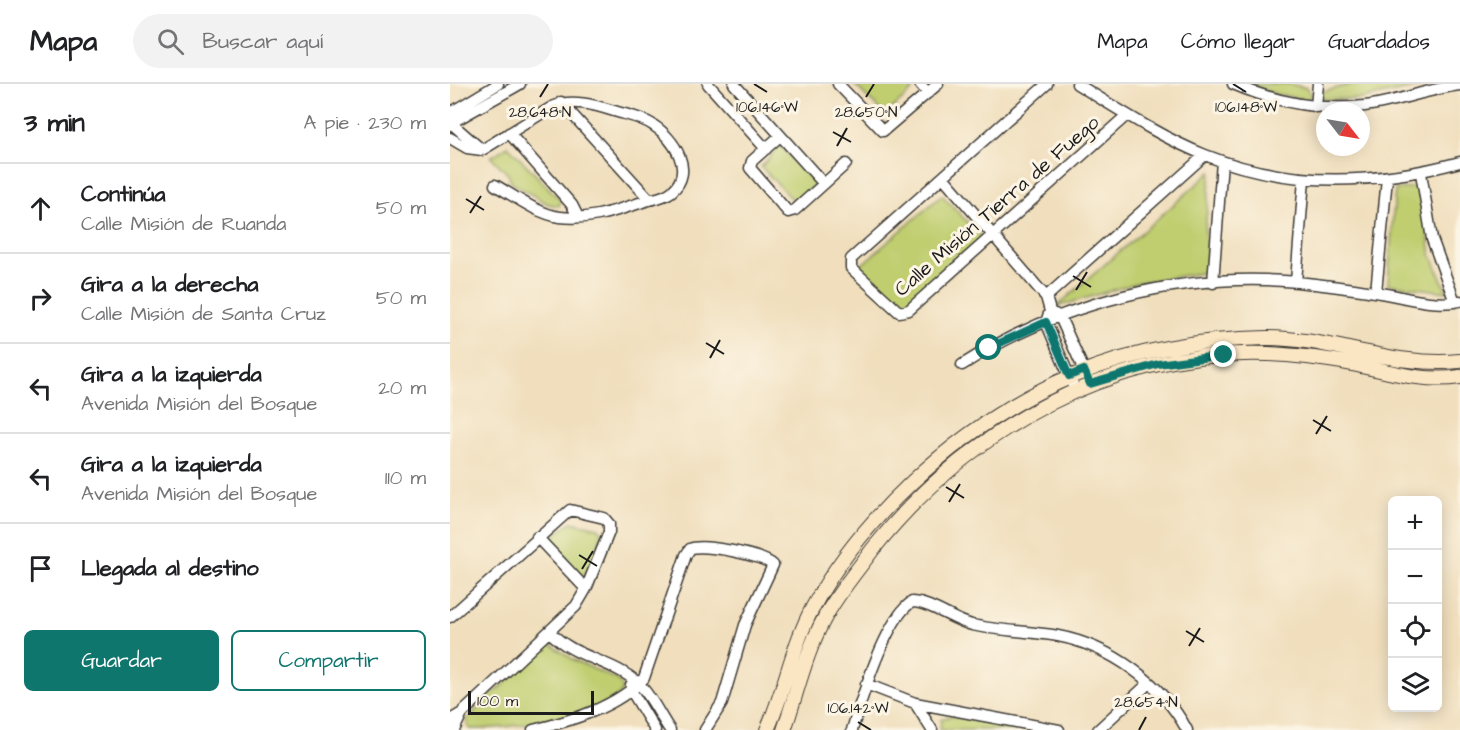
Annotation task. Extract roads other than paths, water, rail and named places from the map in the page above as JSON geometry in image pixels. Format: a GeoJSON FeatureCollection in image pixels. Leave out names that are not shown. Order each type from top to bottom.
{"type":"FeatureCollection","features":[{"type":"Feature","properties":{"kind":"main road"},"geometry":{"type":"LineString","coordinates":[[767,730],[812,608],[851,548],[901,492],[934,461],[980,424],[1024,398],[1084,370],[1130,356],[1180,345],[1268,338],[1313,341],[1417,361],[1460,361]]}},
{"type":"Feature","properties":{"kind":"main road"},"geometry":{"type":"LineString","coordinates":[[784,730],[809,651],[824,618],[848,583],[892,526],[944,473],[983,441],[1020,418],[1090,384],[1158,364],[1245,354],[1323,359],[1426,378],[1460,377]]}},
{"type":"Feature","properties":{"kind":"main road"},"geometry":{"type":"LineString","coordinates":[[892,526],[901,492]]}},
{"type":"Feature","properties":{"kind":"street"},"geometry":{"type":"LineString","coordinates":[[450,120],[498,84]]}},
{"type":"Feature","properties":{"kind":"street"},"geometry":{"type":"LineString","coordinates":[[450,120],[520,84]]}},
{"type":"Feature","properties":{"kind":"street"},"geometry":{"type":"LineString","coordinates":[[708,84],[766,149]]}},
{"type":"Feature","properties":{"kind":"street"},"geometry":{"type":"LineString","coordinates":[[734,84],[824,184]]}},
{"type":"Feature","properties":{"kind":"street"},"geometry":{"type":"LineString","coordinates":[[838,84],[883,131],[938,84]]}},
{"type":"Feature","properties":{"kind":"street"},"geometry":{"type":"LineString","coordinates":[[920,84],[928,93]]}},
{"type":"Feature","properties":{"kind":"street","name":"Calle Misión Tierra de Fuego"},"geometry":{"type":"LineString","coordinates":[[1047,84],[853,256],[851,268],[898,312],[905,313],[1127,115]]}},
{"type":"Feature","properties":{"kind":"street","name":"Calle Misión Tierra de Fuego"},"geometry":{"type":"LineString","coordinates":[[1077,84],[1127,115],[1205,155],[1255,170],[1304,179],[1344,181],[1421,173],[1460,162]]}},
{"type":"Feature","properties":{"kind":"street"},"geometry":{"type":"LineString","coordinates":[[1233,84],[1274,99],[1316,107]]}},
{"type":"Feature","properties":{"kind":"street"},"geometry":{"type":"LineString","coordinates":[[1316,102],[1318,84]]}},
{"type":"Feature","properties":{"kind":"street"},"geometry":{"type":"LineString","coordinates":[[1370,105],[1460,85]]}},
{"type":"Feature","properties":{"kind":"street"},"geometry":{"type":"LineString","coordinates":[[561,102],[650,200]]}},
{"type":"Feature","properties":{"kind":"street"},"geometry":{"type":"LineString","coordinates":[[450,138],[467,148],[482,150],[561,102],[592,105],[646,121],[661,131],[682,159],[683,168],[677,185],[670,192],[614,213],[578,217],[550,215],[495,184]]}},
{"type":"Feature","properties":{"kind":"street"},"geometry":{"type":"LineString","coordinates":[[450,120],[482,150]]}},
{"type":"Feature","properties":{"kind":"street"},"geometry":{"type":"LineString","coordinates":[[509,133],[572,205],[578,217]]}},
{"type":"Feature","properties":{"kind":"street"},"geometry":{"type":"LineString","coordinates":[[780,136],[752,161],[750,168],[788,212],[795,210],[846,164]]}},
{"type":"Feature","properties":{"kind":"street"},"geometry":{"type":"LineString","coordinates":[[1046,297],[1205,155]]}},
{"type":"Feature","properties":{"kind":"street"},"geometry":{"type":"LineString","coordinates":[[1213,283],[1222,161]]}},
{"type":"Feature","properties":{"kind":"street"},"geometry":{"type":"LineString","coordinates":[[962,365],[1048,316],[1060,317],[1151,291],[1213,283],[1296,282],[1376,292],[1421,302],[1458,302],[1432,239],[1421,173]]}},
{"type":"Feature","properties":{"kind":"street"},"geometry":{"type":"LineString","coordinates":[[944,177],[1046,297],[1048,316],[1075,390]]}},
{"type":"Feature","properties":{"kind":"street"},"geometry":{"type":"LineString","coordinates":[[1376,292],[1387,178]]}},
{"type":"Feature","properties":{"kind":"street"},"geometry":{"type":"LineString","coordinates":[[1296,282],[1304,179]]}},
{"type":"Feature","properties":{"kind":"street"},"geometry":{"type":"LineString","coordinates":[[1060,317],[1090,384]]}},
{"type":"Feature","properties":{"kind":"street"},"geometry":{"type":"LineString","coordinates":[[450,617],[537,537],[570,510],[604,518],[609,524],[609,532],[586,589],[576,606],[462,713],[453,727]]}},
{"type":"Feature","properties":{"kind":"street"},"geometry":{"type":"LineString","coordinates":[[537,537],[586,589]]}},
{"type":"Feature","properties":{"kind":"street"},"geometry":{"type":"LineString","coordinates":[[533,730],[601,707],[634,684],[651,664],[663,619],[690,549],[702,546],[769,561],[773,565],[773,570],[745,625],[722,704],[705,730]]}},
{"type":"Feature","properties":{"kind":"street"},"geometry":{"type":"LineString","coordinates":[[852,730],[866,684],[893,627],[904,609],[912,602],[971,625],[1058,636],[1107,654],[1149,683],[1172,706],[1187,730]]}},
{"type":"Feature","properties":{"kind":"street"},"geometry":{"type":"LineString","coordinates":[[550,632],[574,651],[611,665],[634,684],[670,730]]}},
{"type":"Feature","properties":{"kind":"street"},"geometry":{"type":"LineString","coordinates":[[1098,730],[1149,683]]}},
{"type":"Feature","properties":{"kind":"street"},"geometry":{"type":"LineString","coordinates":[[634,684],[655,730]]}},
{"type":"Feature","properties":{"kind":"street"},"geometry":{"type":"LineString","coordinates":[[866,684],[915,703],[1059,730]]}},
{"type":"Feature","properties":{"kind":"street"},"geometry":{"type":"LineString","coordinates":[[915,703],[932,730]]}}]}
